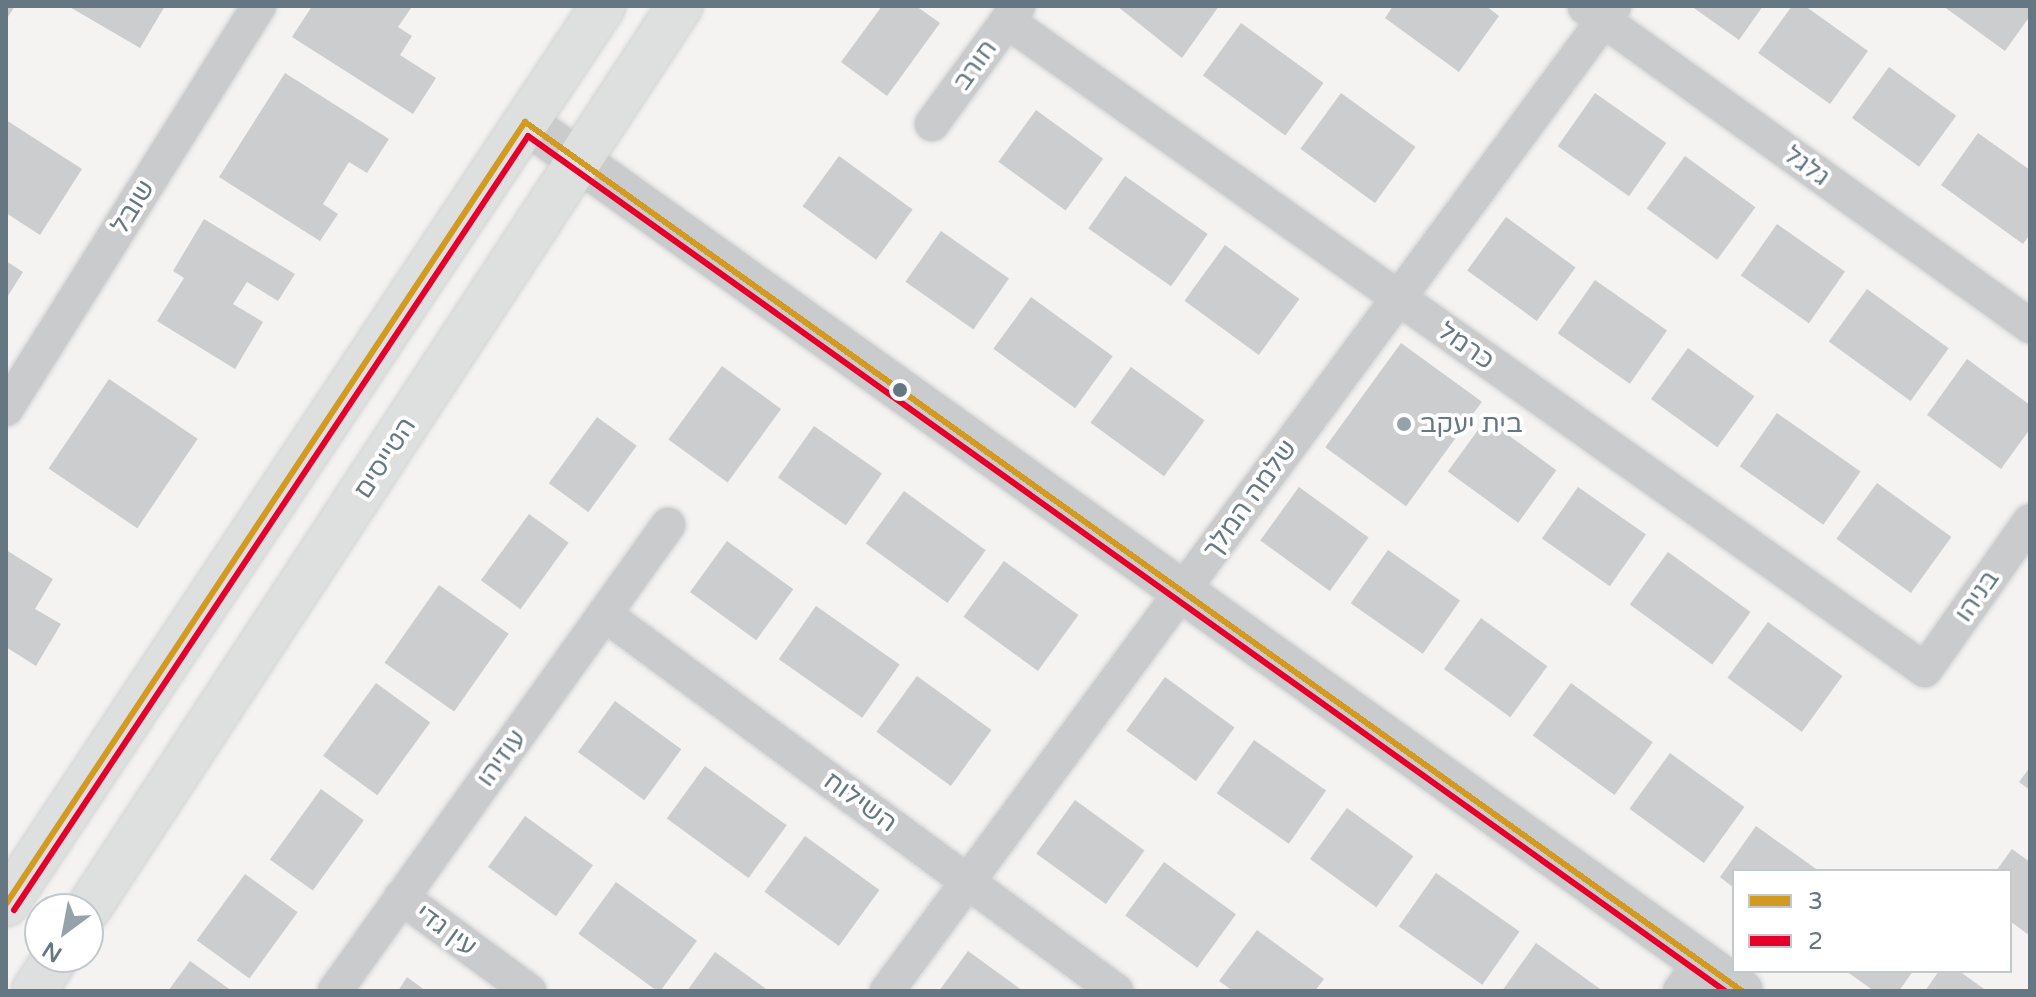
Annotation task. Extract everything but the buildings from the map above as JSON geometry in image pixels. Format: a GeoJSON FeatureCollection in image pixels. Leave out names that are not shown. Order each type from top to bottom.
{"type":"FeatureCollection","features":[{"type":"Feature","properties":{"kind":"main road"},"geometry":{"type":"LineString","coordinates":[[6,904],[603,6]]}},
{"type":"Feature","properties":{"kind":"main road","name":"הטייסים"},"geometry":{"type":"LineString","coordinates":[[98,893],[680,6]]}},
{"type":"Feature","properties":{"kind":"main road"},"geometry":{"type":"LineString","coordinates":[[34,991],[46,973]]}},
{"type":"Feature","properties":{"kind":"street","name":"שובל"},"geometry":{"type":"LineString","coordinates":[[6,409],[259,6]]}},
{"type":"Feature","properties":{"kind":"street","name":"שלמה המלך"},"geometry":{"type":"LineString","coordinates":[[887,991],[1398,298],[1601,11]]}},
{"type":"Feature","properties":{"kind":"street","name":"גלגל"},"geometry":{"type":"LineString","coordinates":[[1601,11],[2030,326]]}},
{"type":"Feature","properties":{"kind":"street","name":"כרמל"},"geometry":{"type":"LineString","coordinates":[[1012,14],[1398,298],[1925,670]]}},
{"type":"Feature","properties":{"kind":"street","name":"חורב"},"geometry":{"type":"LineString","coordinates":[[932,124],[1012,14]]}},
{"type":"Feature","properties":{"kind":"street"},"geometry":{"type":"LineString","coordinates":[[525,122],[1183,590],[1691,976],[1742,991]]}},
{"type":"Feature","properties":{"kind":"street","name":"בניהו"},"geometry":{"type":"LineString","coordinates":[[1925,670],[2030,521]]}},
{"type":"Feature","properties":{"kind":"street","name":"עוזיהו"},"geometry":{"type":"LineString","coordinates":[[335,991],[668,525]]}},
{"type":"Feature","properties":{"kind":"street","name":"השילוח"},"geometry":{"type":"LineString","coordinates":[[604,614],[1116,991]]}},
{"type":"Feature","properties":{"kind":"street","name":"עין גדי"},"geometry":{"type":"LineString","coordinates":[[401,897],[529,991]]}},
{"type":"Feature","properties":{"kind":"transit line","name":"3"},"geometry":{"type":"LineString","coordinates":[[525,122],[1742,991]]}},
{"type":"Feature","properties":{"kind":"transit line","name":"3"},"geometry":{"type":"LineString","coordinates":[[6,904],[525,122]]}},
{"type":"Feature","properties":{"kind":"transit line","name":"2"},"geometry":{"type":"LineString","coordinates":[[14,910],[528,136],[1725,991]]}},
{"type":"Feature","properties":{"kind":"place","name":"בית יעקב"},"geometry":{"type":"Point","coordinates":[1404,424]}}]}
